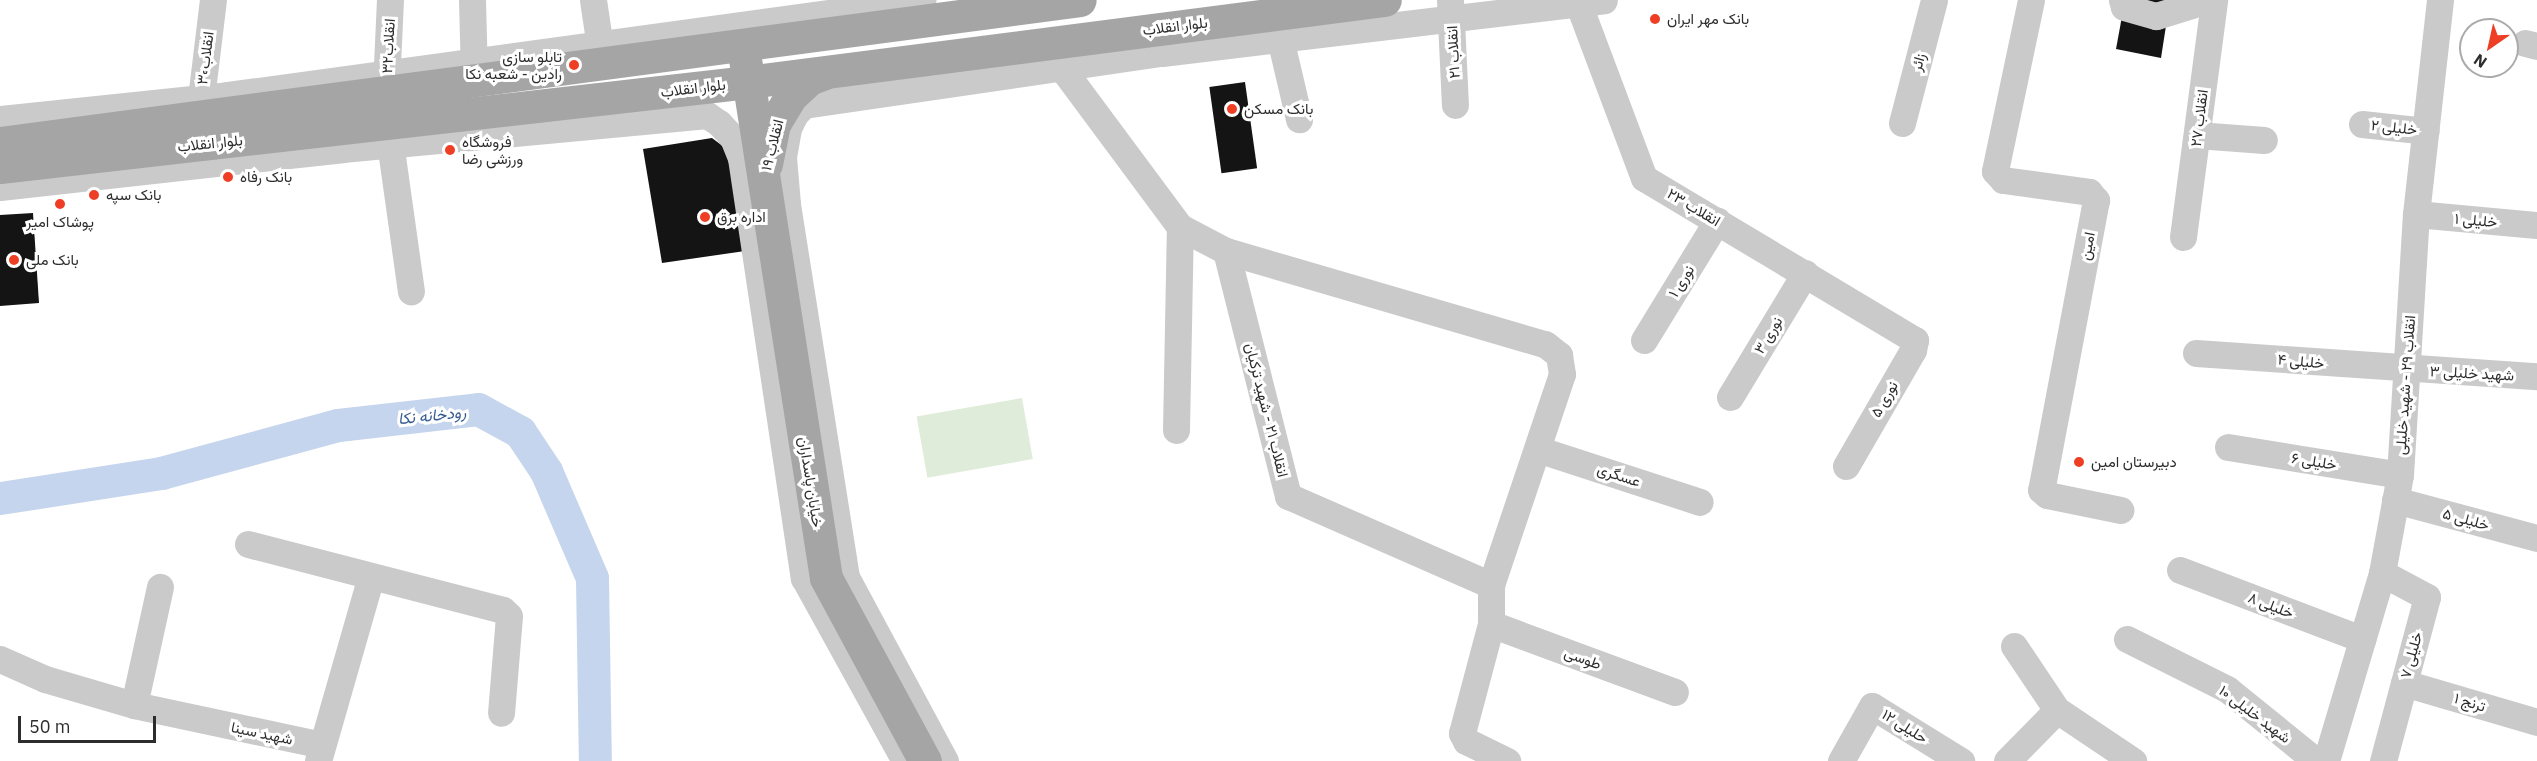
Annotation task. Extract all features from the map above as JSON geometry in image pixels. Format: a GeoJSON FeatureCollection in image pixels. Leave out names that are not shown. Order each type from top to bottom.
{"type":"FeatureCollection","features":[{"type":"Feature","properties":{"kind":"main road","name":"بلوار انقلاب"},"geometry":{"type":"LineString","coordinates":[[0,167],[387,108],[474,69],[601,52],[743,44],[822,16],[1080,0]]}},
{"type":"Feature","properties":{"kind":"main road","name":"بلوار انقلاب"},"geometry":{"type":"LineString","coordinates":[[0,143],[199,107],[387,108],[748,82],[830,71],[1053,55],[1277,26],[1385,0]]}},
{"type":"Feature","properties":{"kind":"main road","name":"انقلاب ۱۹"},"geometry":{"type":"LineString","coordinates":[[743,44],[764,181]]}},
{"type":"Feature","properties":{"kind":"main road","name":"انقلاب ۱۹"},"geometry":{"type":"LineString","coordinates":[[764,181],[778,115],[799,87],[830,71]]}},
{"type":"Feature","properties":{"kind":"main road","name":"خیابان پاسداران"},"geometry":{"type":"LineString","coordinates":[[764,181],[826,578],[925,761]]}},
{"type":"Feature","properties":{"kind":"street","name":"انقلاب۳۰"},"geometry":{"type":"LineString","coordinates":[[199,107],[213,0]]}},
{"type":"Feature","properties":{"kind":"street","name":"انقلاب۳۲"},"geometry":{"type":"LineString","coordinates":[[390,0],[387,108],[411,291]]}},
{"type":"Feature","properties":{"kind":"street"},"geometry":{"type":"LineString","coordinates":[[472,0],[474,69]]}},
{"type":"Feature","properties":{"kind":"street"},"geometry":{"type":"LineString","coordinates":[[593,0],[601,52],[923,0]]}},
{"type":"Feature","properties":{"kind":"street","name":"زائر"},"geometry":{"type":"LineString","coordinates":[[1902,123],[1934,0]]}},
{"type":"Feature","properties":{"kind":"street","name":"امین"},"geometry":{"type":"LineString","coordinates":[[2031,0],[1995,171],[2003,180],[2089,192],[2096,200],[2041,490],[2047,495],[2120,510]]}},
{"type":"Feature","properties":{"kind":"street"},"geometry":{"type":"LineString","coordinates":[[2122,0],[2124,7],[2156,16],[2192,5],[2193,0]]}},
{"type":"Feature","properties":{"kind":"street","name":"انقلاب ۲۷"},"geometry":{"type":"LineString","coordinates":[[2183,237],[2214,0]]}},
{"type":"Feature","properties":{"kind":"street","name":"انقلاب ۲۹ - شهید خلیلی"},"geometry":{"type":"LineString","coordinates":[[2326,761],[2382,573],[2397,488],[2407,370],[2416,214],[2440,0]]}},
{"type":"Feature","properties":{"kind":"street"},"geometry":{"type":"LineString","coordinates":[[1299,119],[1277,26],[1450,8],[1587,1]]}},
{"type":"Feature","properties":{"kind":"street","name":"انقلاب ۲۳"},"geometry":{"type":"LineString","coordinates":[[1587,1],[1644,178],[1906,336]]}},
{"type":"Feature","properties":{"kind":"street","name":"انقلاب ۲۱"},"geometry":{"type":"LineString","coordinates":[[1450,8],[1455,105]]}},
{"type":"Feature","properties":{"kind":"street"},"geometry":{"type":"LineString","coordinates":[[945,761],[846,578],[786,204],[783,157],[788,128],[804,105],[1053,55],[1180,227],[1226,251],[1545,344],[1558,356],[1562,374],[1491,585],[1491,624],[1462,733],[1466,741],[1507,761]]}},
{"type":"Feature","properties":{"kind":"street"},"geometry":{"type":"LineString","coordinates":[[0,119],[199,107]]}},
{"type":"Feature","properties":{"kind":"street"},"geometry":{"type":"LineString","coordinates":[[0,187],[387,108],[707,116],[733,138],[741,158],[757,255],[785,469],[804,578],[905,761]]}},
{"type":"Feature","properties":{"kind":"street","name":"خلیلی ۲"},"geometry":{"type":"LineString","coordinates":[[2362,124],[2426,130]]}},
{"type":"Feature","properties":{"kind":"street"},"geometry":{"type":"LineString","coordinates":[[2196,135],[2264,140]]}},
{"type":"Feature","properties":{"kind":"street","name":"خلیلی ۱"},"geometry":{"type":"LineString","coordinates":[[2416,214],[2537,225]]}},
{"type":"Feature","properties":{"kind":"street","name":"نوری ۱"},"geometry":{"type":"LineString","coordinates":[[1644,340],[1717,221]]}},
{"type":"Feature","properties":{"kind":"street"},"geometry":{"type":"LineString","coordinates":[[1176,430],[1180,227]]}},
{"type":"Feature","properties":{"kind":"street","name":"انقلاب ۲۱ - شهید ترکیان"},"geometry":{"type":"LineString","coordinates":[[1226,251],[1288,496],[1491,585]]}},
{"type":"Feature","properties":{"kind":"street","name":"نوری ۳"},"geometry":{"type":"LineString","coordinates":[[1730,397],[1805,273]]}},
{"type":"Feature","properties":{"kind":"street","name":"نوری ۵"},"geometry":{"type":"LineString","coordinates":[[1846,466],[1913,350],[1915,340],[1906,336]]}},
{"type":"Feature","properties":{"kind":"street","name":"خلیلی ۴"},"geometry":{"type":"LineString","coordinates":[[2196,353],[2407,370]]}},
{"type":"Feature","properties":{"kind":"street","name":"شهید خلیلی ۳"},"geometry":{"type":"LineString","coordinates":[[2407,370],[2537,376]]}},
{"type":"Feature","properties":{"kind":"street","name":"خلیلی ۶"},"geometry":{"type":"LineString","coordinates":[[2228,447],[2397,488]]}},
{"type":"Feature","properties":{"kind":"street","name":"عسگری"},"geometry":{"type":"LineString","coordinates":[[1537,449],[1700,502]]}},
{"type":"Feature","properties":{"kind":"street","name":"خلیلی ۵"},"geometry":{"type":"LineString","coordinates":[[2397,488],[2537,538]]}},
{"type":"Feature","properties":{"kind":"street"},"geometry":{"type":"LineString","coordinates":[[248,544],[503,610],[509,616],[501,713]]}},
{"type":"Feature","properties":{"kind":"street","name":"خلیلی ۸"},"geometry":{"type":"LineString","coordinates":[[2180,570],[2362,639]]}},
{"type":"Feature","properties":{"kind":"street","name":"خلیلی ۷"},"geometry":{"type":"LineString","coordinates":[[2382,573],[2427,597],[2383,761]]}},
{"type":"Feature","properties":{"kind":"street","name":"شهید سینا"},"geometry":{"type":"LineString","coordinates":[[0,659],[45,679],[320,753],[371,576]]}},
{"type":"Feature","properties":{"kind":"street"},"geometry":{"type":"LineString","coordinates":[[135,705],[160,587]]}},
{"type":"Feature","properties":{"kind":"street","name":"طوسی"},"geometry":{"type":"LineString","coordinates":[[1491,624],[1675,692]]}},
{"type":"Feature","properties":{"kind":"street","name":"شهید خلیلی ۱۰"},"geometry":{"type":"LineString","coordinates":[[2127,639],[2227,689],[2316,761]]}},
{"type":"Feature","properties":{"kind":"street"},"geometry":{"type":"LineString","coordinates":[[2014,646],[2057,710],[2133,761]]}},
{"type":"Feature","properties":{"kind":"street","name":"ترنج ۱"},"geometry":{"type":"LineString","coordinates":[[2404,682],[2537,722]]}},
{"type":"Feature","properties":{"kind":"street","name":"حلیلی ۱۲"},"geometry":{"type":"LineString","coordinates":[[1841,761],[1872,706],[1961,761]]}},
{"type":"Feature","properties":{"kind":"street"},"geometry":{"type":"LineString","coordinates":[[2007,761],[2057,710]]}},
{"type":"Feature","properties":{"kind":"green space"},"geometry":{"type":"Polygon","coordinates":[[[1022,398],[1033,459],[927,478],[917,417],[1022,398]]]}},
{"type":"Feature","properties":{"kind":"building"},"geometry":{"type":"Polygon","coordinates":[[[2125,0],[2170,0],[2161,58],[2116,49],[2125,0]]]}},
{"type":"Feature","properties":{"kind":"building"},"geometry":{"type":"Polygon","coordinates":[[[1245,82],[1257,168],[1221,173],[1209,87],[1245,82]]]}},
{"type":"Feature","properties":{"kind":"building"},"geometry":{"type":"Polygon","coordinates":[[[712,138],[728,150],[745,251],[662,263],[643,149],[712,138]]]}},
{"type":"Feature","properties":{"kind":"building"},"geometry":{"type":"Polygon","coordinates":[[[33,213],[39,303],[0,306],[0,215],[33,213]]]}},
{"type":"Feature","properties":{"kind":"waterway","name":"رودخانه نکا"},"geometry":{"type":"LineString","coordinates":[[0,498],[161,473],[338,425],[478,409],[520,432],[546,471],[592,578],[595,761]]}},
{"type":"Feature","properties":{"kind":"place","name":"بانک مهر ایران"},"geometry":{"type":"Point","coordinates":[1655,19]}},
{"type":"Feature","properties":{"kind":"place","name":"تابلو سازی رادین - شعبه نکا"},"geometry":{"type":"Point","coordinates":[574,65]}},
{"type":"Feature","properties":{"kind":"place","name":"بانک مسکن"},"geometry":{"type":"Point","coordinates":[1232,109]}},
{"type":"Feature","properties":{"kind":"place","name":"فروشگاه ورزشی رضا"},"geometry":{"type":"Point","coordinates":[450,150]}},
{"type":"Feature","properties":{"kind":"place","name":"بانک رفاه"},"geometry":{"type":"Point","coordinates":[228,177]}},
{"type":"Feature","properties":{"kind":"place","name":"بانک سپه"},"geometry":{"type":"Point","coordinates":[94,195]}},
{"type":"Feature","properties":{"kind":"place","name":"پوشاک امیر"},"geometry":{"type":"Point","coordinates":[60,204]}},
{"type":"Feature","properties":{"kind":"place","name":"اداره برق"},"geometry":{"type":"Point","coordinates":[705,217]}},
{"type":"Feature","properties":{"kind":"place","name":"بانک ملی"},"geometry":{"type":"Point","coordinates":[14,260]}},
{"type":"Feature","properties":{"kind":"place","name":"دبیرستان امین"},"geometry":{"type":"Point","coordinates":[2079,462]}}]}
